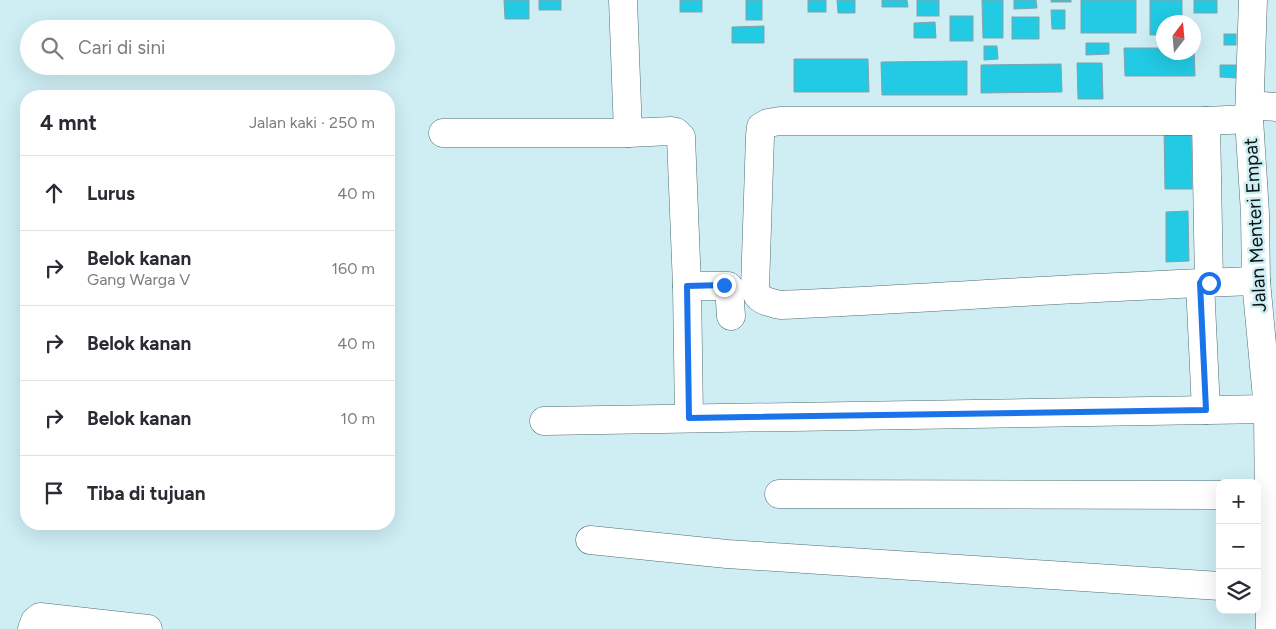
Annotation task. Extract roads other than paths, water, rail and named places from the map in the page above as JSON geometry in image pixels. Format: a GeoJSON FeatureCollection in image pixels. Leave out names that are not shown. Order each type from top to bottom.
{"type":"FeatureCollection","features":[{"type":"Feature","properties":{"kind":"street"},"geometry":{"type":"LineString","coordinates":[[623,0],[628,133]]}},
{"type":"Feature","properties":{"kind":"street","name":"Jalan Menteri Empat"},"geometry":{"type":"LineString","coordinates":[[1253,0],[1265,214],[1256,281],[1268,409],[1268,486],[1263,589],[1270,629]]}},
{"type":"Feature","properties":{"kind":"street"},"geometry":{"type":"LineString","coordinates":[[1256,281],[780,305],[758,297],[755,288],[760,136],[761,127],[768,122],[1206,121],[1258,110]]}},
{"type":"Feature","properties":{"kind":"street"},"geometry":{"type":"LineString","coordinates":[[1206,121],[1206,410]]}},
{"type":"Feature","properties":{"kind":"street"},"geometry":{"type":"LineString","coordinates":[[443,133],[628,133],[671,131],[676,132],[681,137],[687,286],[689,418]]}},
{"type":"Feature","properties":{"kind":"street"},"geometry":{"type":"LineString","coordinates":[[687,286],[724,285],[729,287],[730,316]]}},
{"type":"Feature","properties":{"kind":"street"},"geometry":{"type":"LineString","coordinates":[[544,421],[1268,409]]}},
{"type":"Feature","properties":{"kind":"street"},"geometry":{"type":"LineString","coordinates":[[779,494],[1216,495]]}},
{"type":"Feature","properties":{"kind":"street"},"geometry":{"type":"LineString","coordinates":[[590,540],[728,554],[1216,586]]}},
{"type":"Feature","properties":{"kind":"street"},"geometry":{"type":"LineString","coordinates":[[36,623],[148,629]]}}]}
